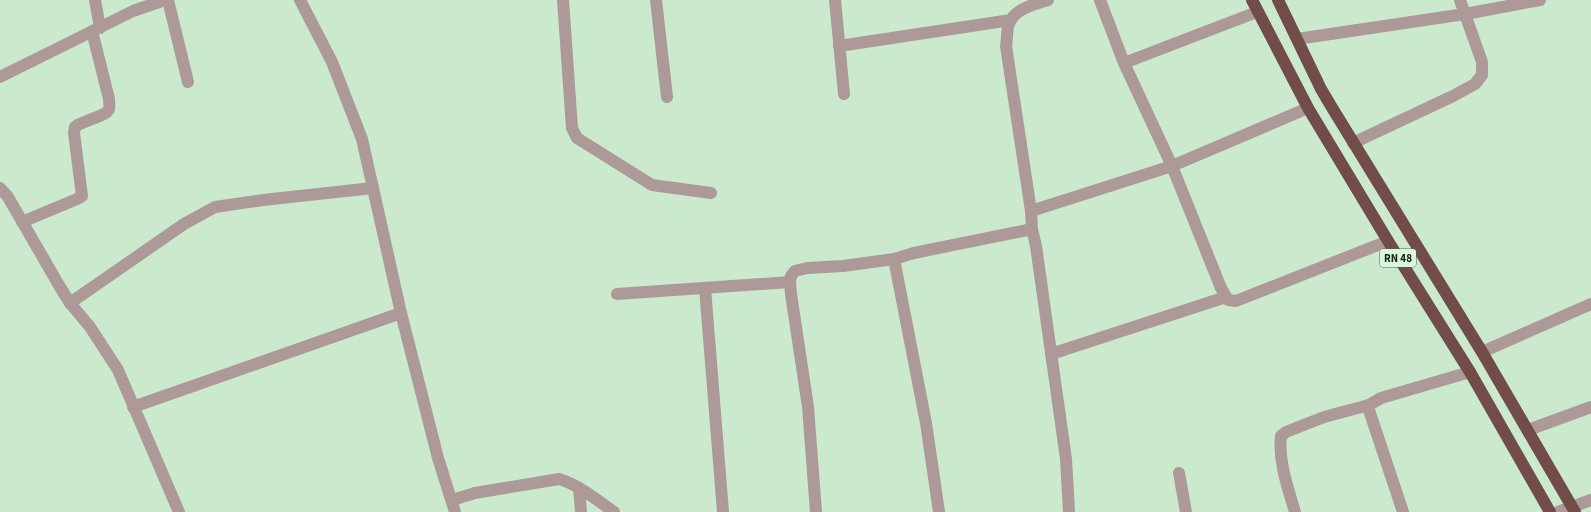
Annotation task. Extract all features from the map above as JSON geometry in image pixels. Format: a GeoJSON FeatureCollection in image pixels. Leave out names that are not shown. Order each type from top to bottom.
{"type":"FeatureCollection","features":[{"type":"Feature","properties":{"kind":"highway","name":"RN 48"},"geometry":{"type":"LineString","coordinates":[[1252,0],[1308,108],[1388,241],[1470,372],[1550,512]]}},
{"type":"Feature","properties":{"kind":"highway","name":"RN 48"},"geometry":{"type":"LineString","coordinates":[[1278,0],[1321,89],[1482,352],[1574,509]]}},
{"type":"Feature","properties":{"kind":"street"},"geometry":{"type":"LineString","coordinates":[[22,222],[77,200],[82,196],[74,134],[75,127],[79,123],[106,113],[109,109],[109,99],[96,30],[95,0]]}},
{"type":"Feature","properties":{"kind":"street"},"geometry":{"type":"LineString","coordinates":[[0,77],[133,12],[167,0],[188,82]]}},
{"type":"Feature","properties":{"kind":"street"},"geometry":{"type":"LineString","coordinates":[[300,0],[332,62],[362,139],[401,313],[438,458],[454,506],[475,493],[550,480],[559,480],[579,488],[614,512]]}},
{"type":"Feature","properties":{"kind":"street"},"geometry":{"type":"LineString","coordinates":[[564,0],[572,128],[577,138],[652,185],[711,193]]}},
{"type":"Feature","properties":{"kind":"street"},"geometry":{"type":"LineString","coordinates":[[656,0],[667,97]]}},
{"type":"Feature","properties":{"kind":"street"},"geometry":{"type":"LineString","coordinates":[[835,0],[844,94]]}},
{"type":"Feature","properties":{"kind":"street"},"geometry":{"type":"LineString","coordinates":[[1048,0],[1037,3],[1015,14],[1008,27],[1006,46],[1066,459],[1069,512]]}},
{"type":"Feature","properties":{"kind":"street"},"geometry":{"type":"LineString","coordinates":[[1100,0],[1124,63],[1172,166],[1226,297],[1231,301],[1236,301],[1388,241]]}},
{"type":"Feature","properties":{"kind":"street"},"geometry":{"type":"LineString","coordinates":[[1353,143],[1453,96],[1475,84],[1480,79],[1483,66],[1460,0]]}},
{"type":"Feature","properties":{"kind":"street"},"geometry":{"type":"LineString","coordinates":[[1297,39],[1466,14],[1540,0]]}},
{"type":"Feature","properties":{"kind":"street"},"geometry":{"type":"LineString","coordinates":[[1124,63],[1257,12]]}},
{"type":"Feature","properties":{"kind":"street"},"geometry":{"type":"LineString","coordinates":[[839,46],[1011,20]]}},
{"type":"Feature","properties":{"kind":"street"},"geometry":{"type":"LineString","coordinates":[[1031,211],[1172,166],[1308,108]]}},
{"type":"Feature","properties":{"kind":"street"},"geometry":{"type":"LineString","coordinates":[[70,303],[184,224],[215,207],[263,200],[373,188]]}},
{"type":"Feature","properties":{"kind":"street"},"geometry":{"type":"LineString","coordinates":[[3,194],[22,222],[70,303],[90,327],[118,370],[179,512]]}},
{"type":"Feature","properties":{"kind":"street"},"geometry":{"type":"LineString","coordinates":[[816,512],[808,408],[790,282],[791,276],[795,271],[807,268],[843,266],[894,258],[1032,229]]}},
{"type":"Feature","properties":{"kind":"street"},"geometry":{"type":"LineString","coordinates":[[894,258],[926,423],[939,512]]}},
{"type":"Feature","properties":{"kind":"street"},"geometry":{"type":"LineString","coordinates":[[617,294],[790,282]]}},
{"type":"Feature","properties":{"kind":"street"},"geometry":{"type":"LineString","coordinates":[[705,288],[723,512]]}},
{"type":"Feature","properties":{"kind":"street"},"geometry":{"type":"LineString","coordinates":[[1051,354],[1226,297]]}},
{"type":"Feature","properties":{"kind":"street"},"geometry":{"type":"LineString","coordinates":[[1482,352],[1591,304]]}},
{"type":"Feature","properties":{"kind":"street"},"geometry":{"type":"LineString","coordinates":[[133,407],[401,313]]}},
{"type":"Feature","properties":{"kind":"street"},"geometry":{"type":"LineString","coordinates":[[1295,512],[1283,468],[1280,443],[1281,436],[1286,432],[1324,416],[1369,405],[1380,398],[1470,372]]}},
{"type":"Feature","properties":{"kind":"street"},"geometry":{"type":"LineString","coordinates":[[1369,405],[1369,410],[1403,512]]}},
{"type":"Feature","properties":{"kind":"street"},"geometry":{"type":"LineString","coordinates":[[1528,430],[1591,407]]}},
{"type":"Feature","properties":{"kind":"street"},"geometry":{"type":"LineString","coordinates":[[1179,473],[1186,512]]}},
{"type":"Feature","properties":{"kind":"street"},"geometry":{"type":"LineString","coordinates":[[579,488],[581,512]]}},
{"type":"Feature","properties":{"kind":"street"},"geometry":{"type":"LineString","coordinates":[[1558,512],[1574,509],[1591,500]]}}]}
